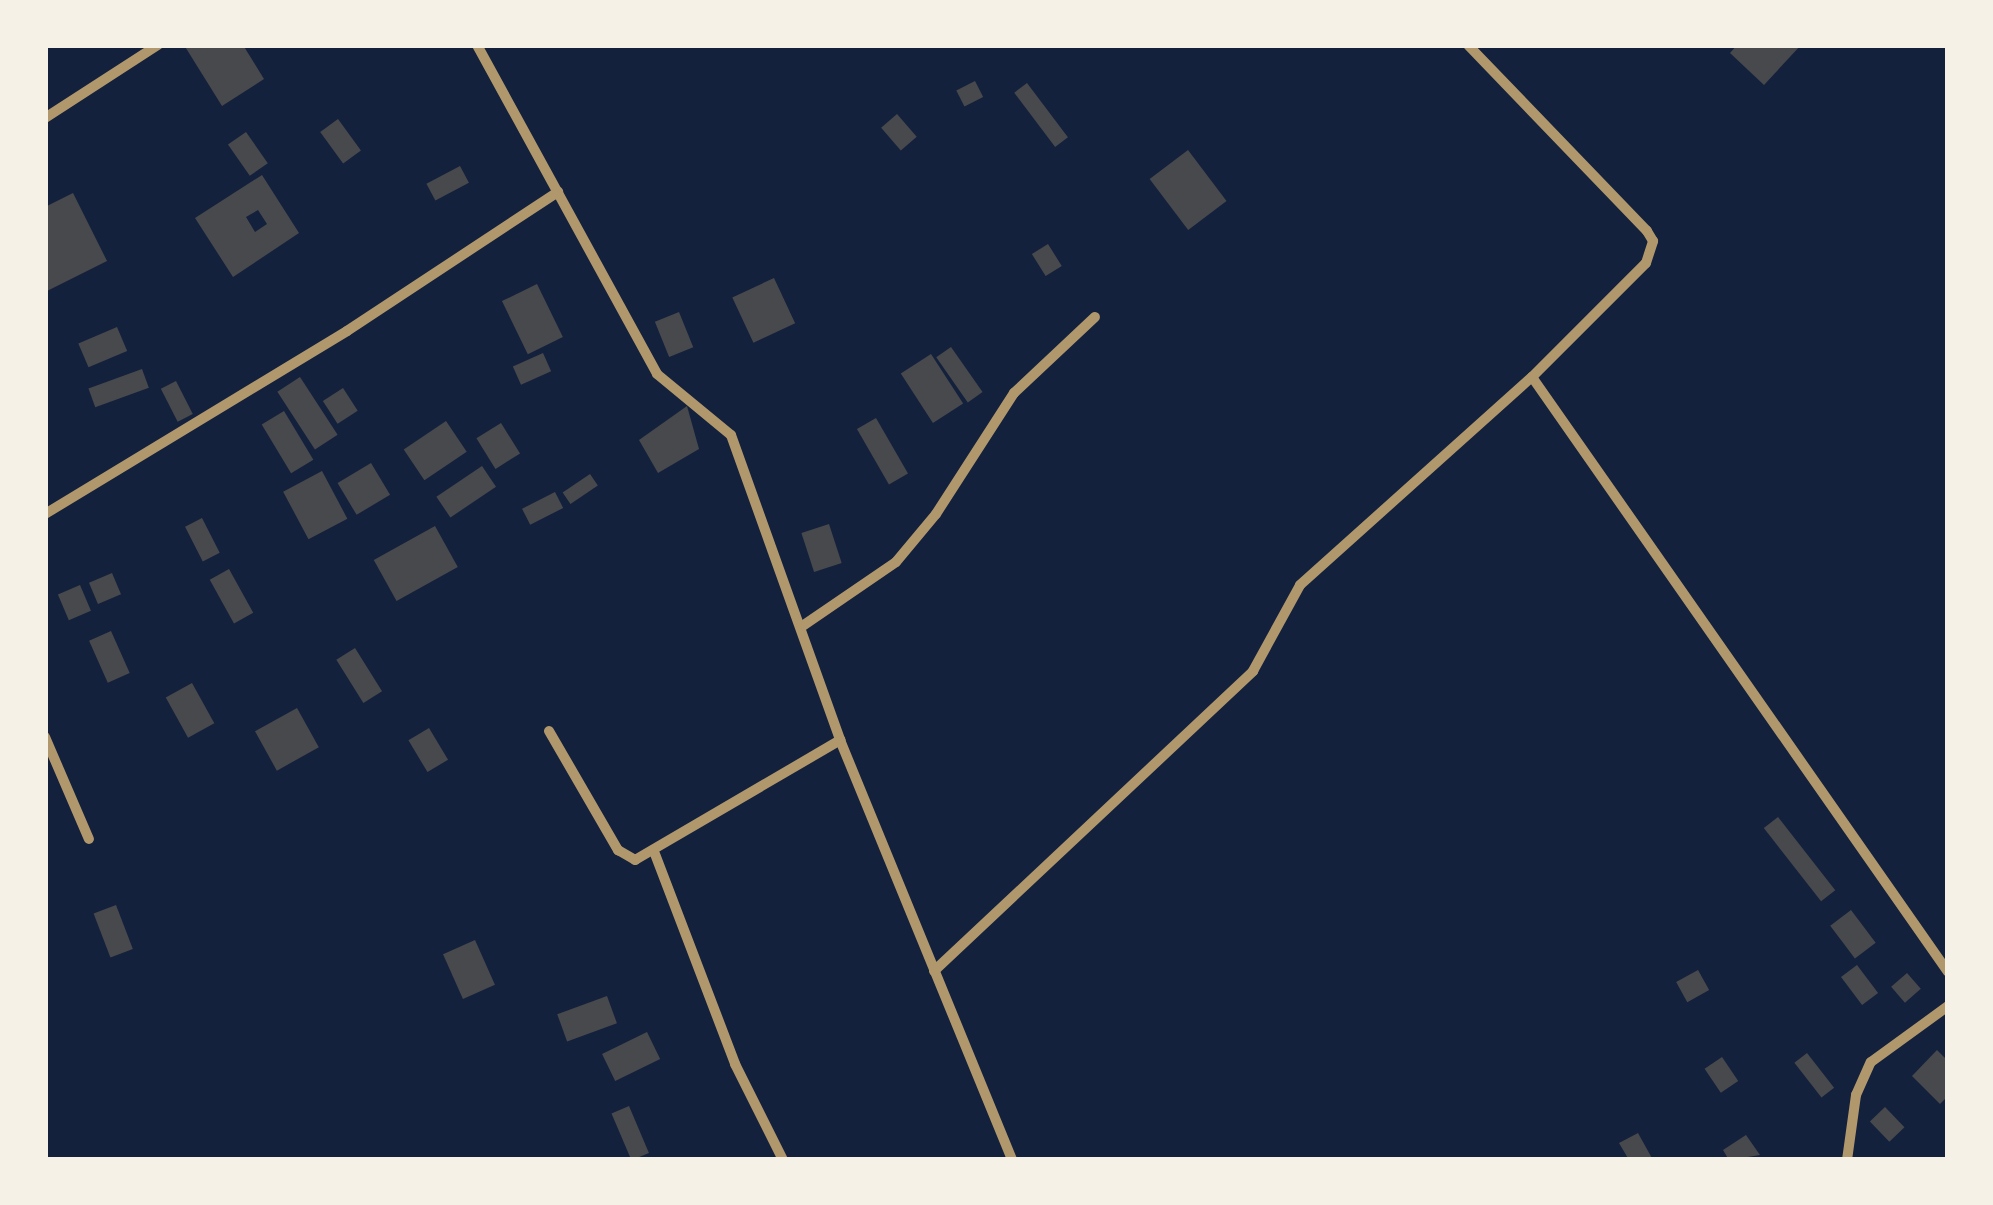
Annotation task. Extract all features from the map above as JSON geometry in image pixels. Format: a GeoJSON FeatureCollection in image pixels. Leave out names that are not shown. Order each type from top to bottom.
{"type":"FeatureCollection","features":[{"type":"Feature","properties":{"kind":"street"},"geometry":{"type":"LineString","coordinates":[[45,118],[158,45]]}},
{"type":"Feature","properties":{"kind":"street"},"geometry":{"type":"LineString","coordinates":[[477,45],[657,374],[732,435],[840,740],[1012,1160]]}},
{"type":"Feature","properties":{"kind":"street"},"geometry":{"type":"LineString","coordinates":[[934,972],[1254,671],[1300,584],[1532,377],[1646,263],[1653,241],[1468,45]]}},
{"type":"Feature","properties":{"kind":"street"},"geometry":{"type":"LineString","coordinates":[[45,514],[347,331],[558,192]]}},
{"type":"Feature","properties":{"kind":"street"},"geometry":{"type":"LineString","coordinates":[[801,627],[896,562],[936,514],[1014,393],[1094,317]]}},
{"type":"Feature","properties":{"kind":"street"},"geometry":{"type":"LineString","coordinates":[[1532,377],[1948,972]]}},
{"type":"Feature","properties":{"kind":"street"},"geometry":{"type":"LineString","coordinates":[[550,731],[618,850],[634,860],[655,854],[840,740]]}},
{"type":"Feature","properties":{"kind":"street"},"geometry":{"type":"LineString","coordinates":[[45,737],[89,839]]}},
{"type":"Feature","properties":{"kind":"street"},"geometry":{"type":"LineString","coordinates":[[655,854],[735,1064],[783,1160]]}},
{"type":"Feature","properties":{"kind":"street"},"geometry":{"type":"LineString","coordinates":[[1847,1160],[1856,1096],[1871,1062],[1948,1006]]}},
{"type":"Feature","properties":{"kind":"building"},"geometry":{"type":"Polygon","coordinates":[[[184,45],[243,45],[264,79],[222,106],[184,45]]]}},
{"type":"Feature","properties":{"kind":"building"},"geometry":{"type":"Polygon","coordinates":[[[1737,45],[1801,45],[1764,85],[1730,53],[1737,45]]]}},
{"type":"Feature","properties":{"kind":"building"},"geometry":{"type":"Polygon","coordinates":[[[975,81],[983,97],[964,107],[956,91],[975,81]]]}},
{"type":"Feature","properties":{"kind":"building"},"geometry":{"type":"Polygon","coordinates":[[[1027,83],[1068,137],[1055,147],[1014,93],[1027,83]]]}},
{"type":"Feature","properties":{"kind":"building"},"geometry":{"type":"Polygon","coordinates":[[[897,114],[917,137],[901,150],[881,128],[897,114]]]}},
{"type":"Feature","properties":{"kind":"building"},"geometry":{"type":"Polygon","coordinates":[[[338,119],[361,151],[343,163],[320,132],[338,119]]]}},
{"type":"Feature","properties":{"kind":"building"},"geometry":{"type":"Polygon","coordinates":[[[246,132],[268,163],[250,176],[228,145],[246,132]]]}},
{"type":"Feature","properties":{"kind":"building"},"geometry":{"type":"Polygon","coordinates":[[[1188,150],[1227,201],[1188,230],[1150,179],[1188,150]]]}},
{"type":"Feature","properties":{"kind":"building"},"geometry":{"type":"Polygon","coordinates":[[[460,166],[469,183],[435,201],[426,184],[460,166]]]}},
{"type":"Feature","properties":{"kind":"building"},"geometry":{"type":"Polygon","coordinates":[[[262,175],[299,233],[233,277],[195,218],[262,175]],[[258,210],[246,217],[255,232],[267,224],[258,210]]]}},
{"type":"Feature","properties":{"kind":"building"},"geometry":{"type":"Polygon","coordinates":[[[73,193],[107,261],[45,292],[45,207],[73,193]]]}},
{"type":"Feature","properties":{"kind":"building"},"geometry":{"type":"Polygon","coordinates":[[[1048,244],[1062,266],[1046,276],[1032,254],[1048,244]]]}},
{"type":"Feature","properties":{"kind":"building"},"geometry":{"type":"Polygon","coordinates":[[[774,278],[795,323],[753,343],[732,297],[774,278]]]}},
{"type":"Feature","properties":{"kind":"building"},"geometry":{"type":"Polygon","coordinates":[[[537,284],[563,337],[528,354],[502,301],[537,284]]]}},
{"type":"Feature","properties":{"kind":"building"},"geometry":{"type":"Polygon","coordinates":[[[679,312],[693,347],[669,357],[655,322],[679,312]]]}},
{"type":"Feature","properties":{"kind":"building"},"geometry":{"type":"Polygon","coordinates":[[[117,327],[127,351],[88,367],[78,343],[117,327]]]}},
{"type":"Feature","properties":{"kind":"building"},"geometry":{"type":"Polygon","coordinates":[[[951,347],[983,392],[968,402],[936,357],[951,347]]]}},
{"type":"Feature","properties":{"kind":"building"},"geometry":{"type":"Polygon","coordinates":[[[543,353],[551,371],[521,385],[513,366],[543,353]]]}},
{"type":"Feature","properties":{"kind":"building"},"geometry":{"type":"Polygon","coordinates":[[[931,354],[963,403],[933,423],[901,374],[931,354]]]}},
{"type":"Feature","properties":{"kind":"building"},"geometry":{"type":"Polygon","coordinates":[[[142,369],[149,388],[95,407],[88,388],[142,369]]]}},
{"type":"Feature","properties":{"kind":"building"},"geometry":{"type":"Polygon","coordinates":[[[300,377],[338,435],[315,450],[277,392],[300,377]]]}},
{"type":"Feature","properties":{"kind":"building"},"geometry":{"type":"Polygon","coordinates":[[[176,381],[193,414],[178,422],[161,389],[176,381]]]}},
{"type":"Feature","properties":{"kind":"building"},"geometry":{"type":"Polygon","coordinates":[[[343,388],[358,411],[338,424],[323,401],[343,388]]]}},
{"type":"Feature","properties":{"kind":"building"},"geometry":{"type":"Polygon","coordinates":[[[687,406],[699,449],[658,473],[639,440],[687,406]]]}},
{"type":"Feature","properties":{"kind":"building"},"geometry":{"type":"Polygon","coordinates":[[[284,411],[313,460],[291,473],[262,424],[284,411]]]}},
{"type":"Feature","properties":{"kind":"building"},"geometry":{"type":"Polygon","coordinates":[[[876,418],[908,473],[889,484],[857,429],[876,418]]]}},
{"type":"Feature","properties":{"kind":"building"},"geometry":{"type":"Polygon","coordinates":[[[446,421],[467,452],[424,480],[404,450],[446,421]]]}},
{"type":"Feature","properties":{"kind":"building"},"geometry":{"type":"Polygon","coordinates":[[[501,423],[520,454],[495,469],[476,438],[501,423]]]}},
{"type":"Feature","properties":{"kind":"building"},"geometry":{"type":"Polygon","coordinates":[[[371,463],[390,495],[357,515],[338,483],[371,463]]]}},
{"type":"Feature","properties":{"kind":"building"},"geometry":{"type":"Polygon","coordinates":[[[482,466],[496,487],[450,517],[436,497],[482,466]]]}},
{"type":"Feature","properties":{"kind":"building"},"geometry":{"type":"Polygon","coordinates":[[[322,471],[347,519],[309,539],[283,492],[322,471]]]}},
{"type":"Feature","properties":{"kind":"building"},"geometry":{"type":"Polygon","coordinates":[[[590,474],[598,486],[570,504],[563,492],[590,474]]]}},
{"type":"Feature","properties":{"kind":"building"},"geometry":{"type":"Polygon","coordinates":[[[555,492],[563,508],[530,525],[522,509],[555,492]]]}},
{"type":"Feature","properties":{"kind":"building"},"geometry":{"type":"Polygon","coordinates":[[[202,518],[220,553],[203,561],[185,527],[202,518]]]}},
{"type":"Feature","properties":{"kind":"building"},"geometry":{"type":"Polygon","coordinates":[[[829,524],[842,563],[814,572],[801,533],[829,524]]]}},
{"type":"Feature","properties":{"kind":"building"},"geometry":{"type":"Polygon","coordinates":[[[435,526],[458,567],[397,601],[374,560],[435,526]]]}},
{"type":"Feature","properties":{"kind":"building"},"geometry":{"type":"Polygon","coordinates":[[[229,569],[253,613],[234,623],[210,580],[229,569]]]}},
{"type":"Feature","properties":{"kind":"building"},"geometry":{"type":"Polygon","coordinates":[[[112,573],[121,594],[98,604],[89,583],[112,573]]]}},
{"type":"Feature","properties":{"kind":"building"},"geometry":{"type":"Polygon","coordinates":[[[80,585],[91,611],[69,620],[58,594],[80,585]]]}},
{"type":"Feature","properties":{"kind":"building"},"geometry":{"type":"Polygon","coordinates":[[[111,631],[130,673],[108,683],[89,641],[111,631]]]}},
{"type":"Feature","properties":{"kind":"building"},"geometry":{"type":"Polygon","coordinates":[[[355,648],[382,691],[363,703],[336,660],[355,648]]]}},
{"type":"Feature","properties":{"kind":"building"},"geometry":{"type":"Polygon","coordinates":[[[192,683],[214,723],[188,738],[166,698],[192,683]]]}},
{"type":"Feature","properties":{"kind":"building"},"geometry":{"type":"Polygon","coordinates":[[[297,708],[319,747],[277,771],[255,731],[297,708]]]}},
{"type":"Feature","properties":{"kind":"building"},"geometry":{"type":"Polygon","coordinates":[[[429,728],[448,760],[427,772],[408,740],[429,728]]]}},
{"type":"Feature","properties":{"kind":"building"},"geometry":{"type":"Polygon","coordinates":[[[1778,817],[1835,890],[1821,901],[1764,828],[1778,817]]]}},
{"type":"Feature","properties":{"kind":"building"},"geometry":{"type":"Polygon","coordinates":[[[116,905],[133,949],[110,957],[94,914],[116,905]]]}},
{"type":"Feature","properties":{"kind":"building"},"geometry":{"type":"Polygon","coordinates":[[[1851,910],[1876,943],[1855,958],[1830,926],[1851,910]]]}},
{"type":"Feature","properties":{"kind":"building"},"geometry":{"type":"Polygon","coordinates":[[[475,940],[495,985],[463,999],[443,954],[475,940]]]}},
{"type":"Feature","properties":{"kind":"building"},"geometry":{"type":"Polygon","coordinates":[[[1857,965],[1878,993],[1862,1005],[1841,977],[1857,965]]]}},
{"type":"Feature","properties":{"kind":"building"},"geometry":{"type":"Polygon","coordinates":[[[1698,970],[1709,990],[1687,1002],[1676,982],[1698,970]]]}},
{"type":"Feature","properties":{"kind":"building"},"geometry":{"type":"Polygon","coordinates":[[[1907,973],[1921,989],[1905,1003],[1891,987],[1907,973]]]}},
{"type":"Feature","properties":{"kind":"building"},"geometry":{"type":"Polygon","coordinates":[[[607,996],[617,1023],[567,1041],[557,1014],[607,996]]]}},
{"type":"Feature","properties":{"kind":"building"},"geometry":{"type":"Polygon","coordinates":[[[647,1032],[660,1059],[615,1081],[602,1054],[647,1032]]]}},
{"type":"Feature","properties":{"kind":"building"},"geometry":{"type":"Polygon","coordinates":[[[1937,1050],[1948,1061],[1948,1096],[1940,1104],[1912,1076],[1937,1050]]]}},
{"type":"Feature","properties":{"kind":"building"},"geometry":{"type":"Polygon","coordinates":[[[1807,1053],[1834,1088],[1821,1098],[1794,1063],[1807,1053]]]}},
{"type":"Feature","properties":{"kind":"building"},"geometry":{"type":"Polygon","coordinates":[[[1722,1057],[1738,1081],[1721,1093],[1705,1069],[1722,1057]]]}},
{"type":"Feature","properties":{"kind":"building"},"geometry":{"type":"Polygon","coordinates":[[[629,1106],[649,1153],[631,1160],[612,1113],[629,1106]]]}},
{"type":"Feature","properties":{"kind":"building"},"geometry":{"type":"Polygon","coordinates":[[[1885,1107],[1904,1127],[1889,1142],[1870,1122],[1885,1107]]]}},
{"type":"Feature","properties":{"kind":"building"},"geometry":{"type":"Polygon","coordinates":[[[1638,1133],[1653,1160],[1629,1160],[1619,1143],[1638,1133]]]}},
{"type":"Feature","properties":{"kind":"building"},"geometry":{"type":"Polygon","coordinates":[[[1746,1135],[1760,1155],[1729,1160],[1723,1150],[1746,1135]]]}}]}
